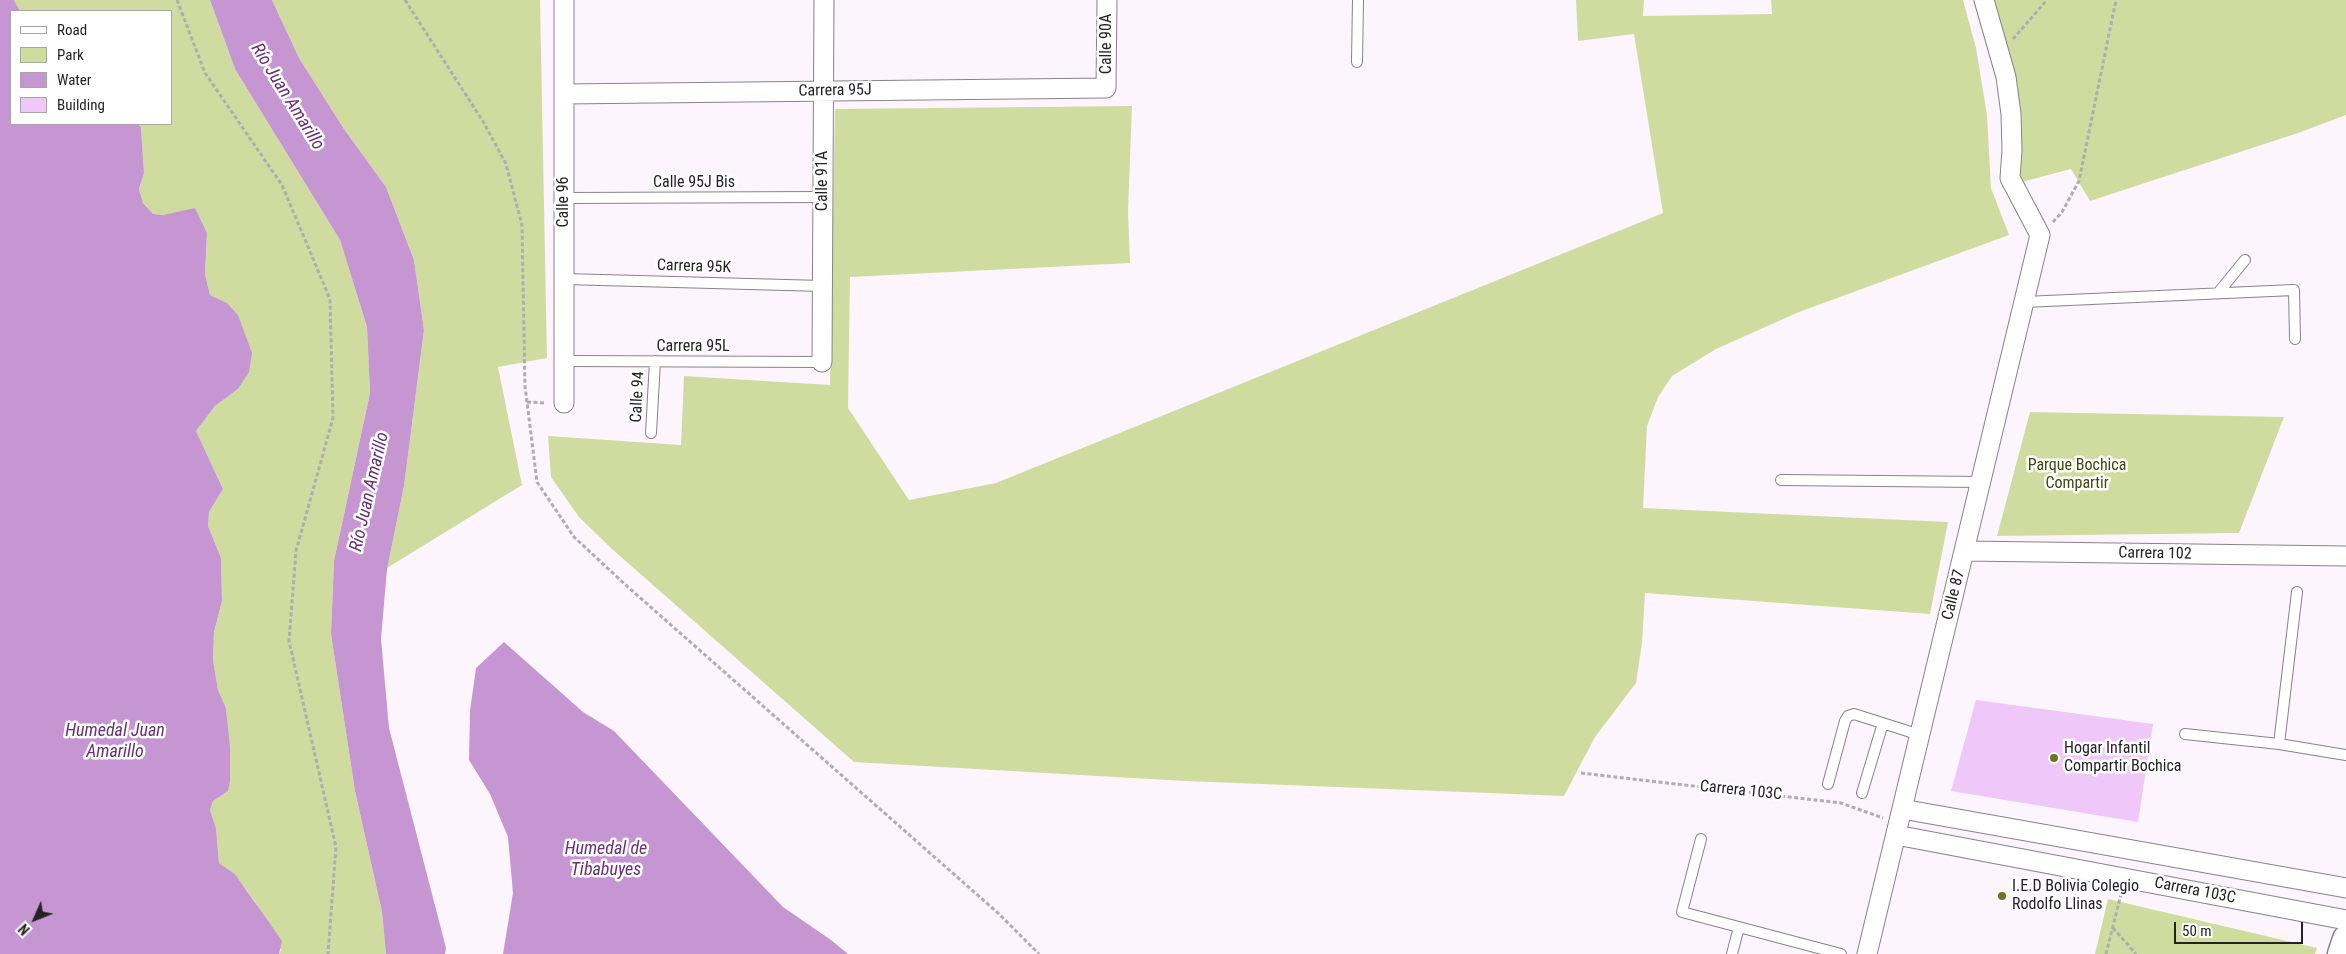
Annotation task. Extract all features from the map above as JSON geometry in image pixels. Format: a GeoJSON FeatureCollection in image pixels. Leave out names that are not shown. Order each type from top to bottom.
{"type":"FeatureCollection","features":[{"type":"Feature","properties":{"kind":"street","name":"Calle 96"},"geometry":{"type":"LineString","coordinates":[[564,0],[564,403]]}},
{"type":"Feature","properties":{"kind":"street","name":"Calle 91A"},"geometry":{"type":"LineString","coordinates":[[822,362],[824,0]]}},
{"type":"Feature","properties":{"kind":"street","name":"Calle 90A"},"geometry":{"type":"LineString","coordinates":[[1106,88],[1107,0]]}},
{"type":"Feature","properties":{"kind":"street"},"geometry":{"type":"LineString","coordinates":[[1984,0],[2006,76],[2011,114],[2012,150],[2010,178],[2040,235]]}},
{"type":"Feature","properties":{"kind":"street","name":"Carrera 95J"},"geometry":{"type":"LineString","coordinates":[[564,94],[1106,88]]}},
{"type":"Feature","properties":{"kind":"street","name":"Calle 87"},"geometry":{"type":"LineString","coordinates":[[1867,954],[2040,235]]}},
{"type":"Feature","properties":{"kind":"street","name":"Carrera 102"},"geometry":{"type":"LineString","coordinates":[[1964,551],[2346,556]]}},
{"type":"Feature","properties":{"kind":"street","name":"Carrera 103C"},"geometry":{"type":"LineString","coordinates":[[1899,822],[2125,878],[2346,920]]}},
{"type":"Feature","properties":{"kind":"street","name":"Carrera 103C"},"geometry":{"type":"LineString","coordinates":[[1899,822],[2346,888]]}},
{"type":"Feature","properties":{"kind":"street"},"geometry":{"type":"LineString","coordinates":[[2341,954],[2346,939]]}},
{"type":"Feature","properties":{"kind":"lane"},"geometry":{"type":"LineString","coordinates":[[1357,62],[1358,0]]}},
{"type":"Feature","properties":{"kind":"lane","name":"Calle 95J Bis"},"geometry":{"type":"LineString","coordinates":[[564,198],[823,197]]}},
{"type":"Feature","properties":{"kind":"lane"},"geometry":{"type":"LineString","coordinates":[[2218,293],[2245,260]]}},
{"type":"Feature","properties":{"kind":"lane","name":"Carrera 95K"},"geometry":{"type":"LineString","coordinates":[[564,278],[823,286]]}},
{"type":"Feature","properties":{"kind":"lane"},"geometry":{"type":"LineString","coordinates":[[2024,302],[2294,290],[2295,339]]}},
{"type":"Feature","properties":{"kind":"lane","name":"Carrera 95L"},"geometry":{"type":"LineString","coordinates":[[564,361],[822,362]]}},
{"type":"Feature","properties":{"kind":"lane","name":"Calle 94"},"geometry":{"type":"LineString","coordinates":[[651,434],[655,362]]}},
{"type":"Feature","properties":{"kind":"lane"},"geometry":{"type":"LineString","coordinates":[[1781,480],[1981,482]]}},
{"type":"Feature","properties":{"kind":"lane"},"geometry":{"type":"LineString","coordinates":[[2279,744],[2297,592]]}},
{"type":"Feature","properties":{"kind":"lane"},"geometry":{"type":"LineString","coordinates":[[1828,784],[1844,721],[1848,716],[1854,714],[1920,735]]}},
{"type":"Feature","properties":{"kind":"lane"},"geometry":{"type":"LineString","coordinates":[[1862,793],[1883,722]]}},
{"type":"Feature","properties":{"kind":"lane"},"geometry":{"type":"LineString","coordinates":[[2185,734],[2279,744],[2346,755]]}},
{"type":"Feature","properties":{"kind":"lane"},"geometry":{"type":"LineString","coordinates":[[1701,839],[1682,912],[1841,954]]}},
{"type":"Feature","properties":{"kind":"lane"},"geometry":{"type":"LineString","coordinates":[[1732,954],[1739,927]]}},
{"type":"Feature","properties":{"kind":"path"},"geometry":{"type":"LineString","coordinates":[[177,0],[205,73],[282,185],[330,299],[333,418],[296,550],[289,640],[336,847],[328,954]]}},
{"type":"Feature","properties":{"kind":"path"},"geometry":{"type":"LineString","coordinates":[[405,0],[484,123],[506,164],[522,225],[525,386],[537,482],[574,537],[998,913],[1038,954]]}},
{"type":"Feature","properties":{"kind":"path"},"geometry":{"type":"LineString","coordinates":[[2000,56],[2047,0]]}},
{"type":"Feature","properties":{"kind":"path"},"geometry":{"type":"LineString","coordinates":[[2040,235],[2062,212],[2079,181],[2116,0]]}},
{"type":"Feature","properties":{"kind":"path","name":"Carrera 103C"},"geometry":{"type":"LineString","coordinates":[[1581,773],[1841,803],[1899,822]]}},
{"type":"Feature","properties":{"kind":"path"},"geometry":{"type":"LineString","coordinates":[[2106,954],[2125,878]]}},
{"type":"Feature","properties":{"kind":"path"},"geometry":{"type":"LineString","coordinates":[[2112,928],[2136,954]]}},
{"type":"Feature","properties":{"kind":"green space"},"geometry":{"type":"Polygon","coordinates":[[[14,0],[210,0],[235,69],[340,240],[367,327],[370,393],[334,561],[331,634],[355,791],[382,912],[386,954],[279,954],[281,950],[256,903],[235,874],[219,863],[216,828],[210,810],[213,801],[228,791],[230,765],[226,708],[218,690],[213,660],[214,632],[222,601],[221,558],[208,526],[209,512],[223,489],[196,431],[215,406],[238,389],[227,303],[210,295],[205,274],[207,233],[195,209],[163,215],[153,214],[143,203],[139,189],[144,173],[141,127],[139,125],[172,125],[172,10],[19,10],[14,0]]]}},
{"type":"Feature","properties":{"kind":"green space"},"geometry":{"type":"Polygon","coordinates":[[[272,0],[540,0],[547,358],[498,367],[522,485],[387,568],[404,486],[424,330],[414,260],[386,187],[344,129],[299,58],[272,0]]]}},
{"type":"Feature","properties":{"kind":"green space"},"geometry":{"type":"Polygon","coordinates":[[[1576,0],[1644,0],[1643,16],[1772,14],[1771,0],[1963,0],[1976,48],[1987,115],[1991,188],[2009,235],[1799,312],[1716,349],[1672,376],[1658,397],[1647,426],[1643,508],[1948,522],[1930,614],[1645,593],[1642,643],[1636,683],[1595,737],[1564,796],[1185,781],[854,762],[612,549],[579,517],[551,477],[548,436],[681,445],[684,376],[830,385],[835,109],[1132,106],[1128,211],[1130,263],[850,277],[848,408],[909,500],[996,483],[1663,213],[1634,34],[1578,41],[1576,0]]]}},
{"type":"Feature","properties":{"kind":"green space"},"geometry":{"type":"Polygon","coordinates":[[[1989,0],[2346,0],[2346,115],[2298,133],[2090,201],[2071,169],[2014,184],[1989,0]]]}},
{"type":"Feature","properties":{"kind":"green space","name":"Parque Bochica Compartir"},"geometry":{"type":"Polygon","coordinates":[[[2030,412],[2284,417],[2239,533],[1997,536],[2030,412]]]}},
{"type":"Feature","properties":{"kind":"green space"},"geometry":{"type":"Polygon","coordinates":[[[2108,899],[2317,948],[2315,954],[2095,954],[2108,899]]]}},
{"type":"Feature","properties":{"kind":"water","name":"Humedal Juan Amarillo"},"geometry":{"type":"Polygon","coordinates":[[[0,0],[14,0],[19,10],[10,10],[10,125],[139,125],[141,127],[144,173],[139,189],[143,203],[153,214],[163,215],[195,208],[207,233],[205,274],[210,295],[227,303],[238,315],[252,353],[249,372],[238,389],[215,406],[196,431],[223,489],[209,512],[208,526],[221,558],[222,601],[214,632],[213,660],[218,690],[226,708],[230,748],[230,781],[228,791],[213,801],[210,810],[216,828],[219,863],[235,874],[282,941],[279,954],[0,954],[0,0]]]}},
{"type":"Feature","properties":{"kind":"water","name":"Río Juan Amarillo"},"geometry":{"type":"Polygon","coordinates":[[[210,0],[272,0],[299,58],[344,129],[386,187],[414,260],[424,330],[404,486],[387,569],[381,639],[389,728],[446,948],[445,954],[386,954],[382,912],[355,791],[331,634],[334,561],[370,393],[367,327],[340,240],[235,69],[210,0]]]}},
{"type":"Feature","properties":{"kind":"water","name":"Humedal de Tibabuyes"},"geometry":{"type":"Polygon","coordinates":[[[504,642],[583,712],[614,731],[783,907],[848,954],[503,954],[513,893],[508,837],[490,794],[469,760],[470,711],[476,668],[504,642]]]}},
{"type":"Feature","properties":{"kind":"building","name":"Hogar Infantil Compartir Bochica"},"geometry":{"type":"Polygon","coordinates":[[[1976,700],[2153,724],[2138,822],[1951,791],[1976,700]]]}},
{"type":"Feature","properties":{"kind":"place","name":"Hogar Infantil Compartir Bochica"},"geometry":{"type":"Point","coordinates":[2054,758]}},
{"type":"Feature","properties":{"kind":"place","name":"I.E.D Bolivia Colegio Rodolfo Llinas"},"geometry":{"type":"Point","coordinates":[2002,896]}}]}
